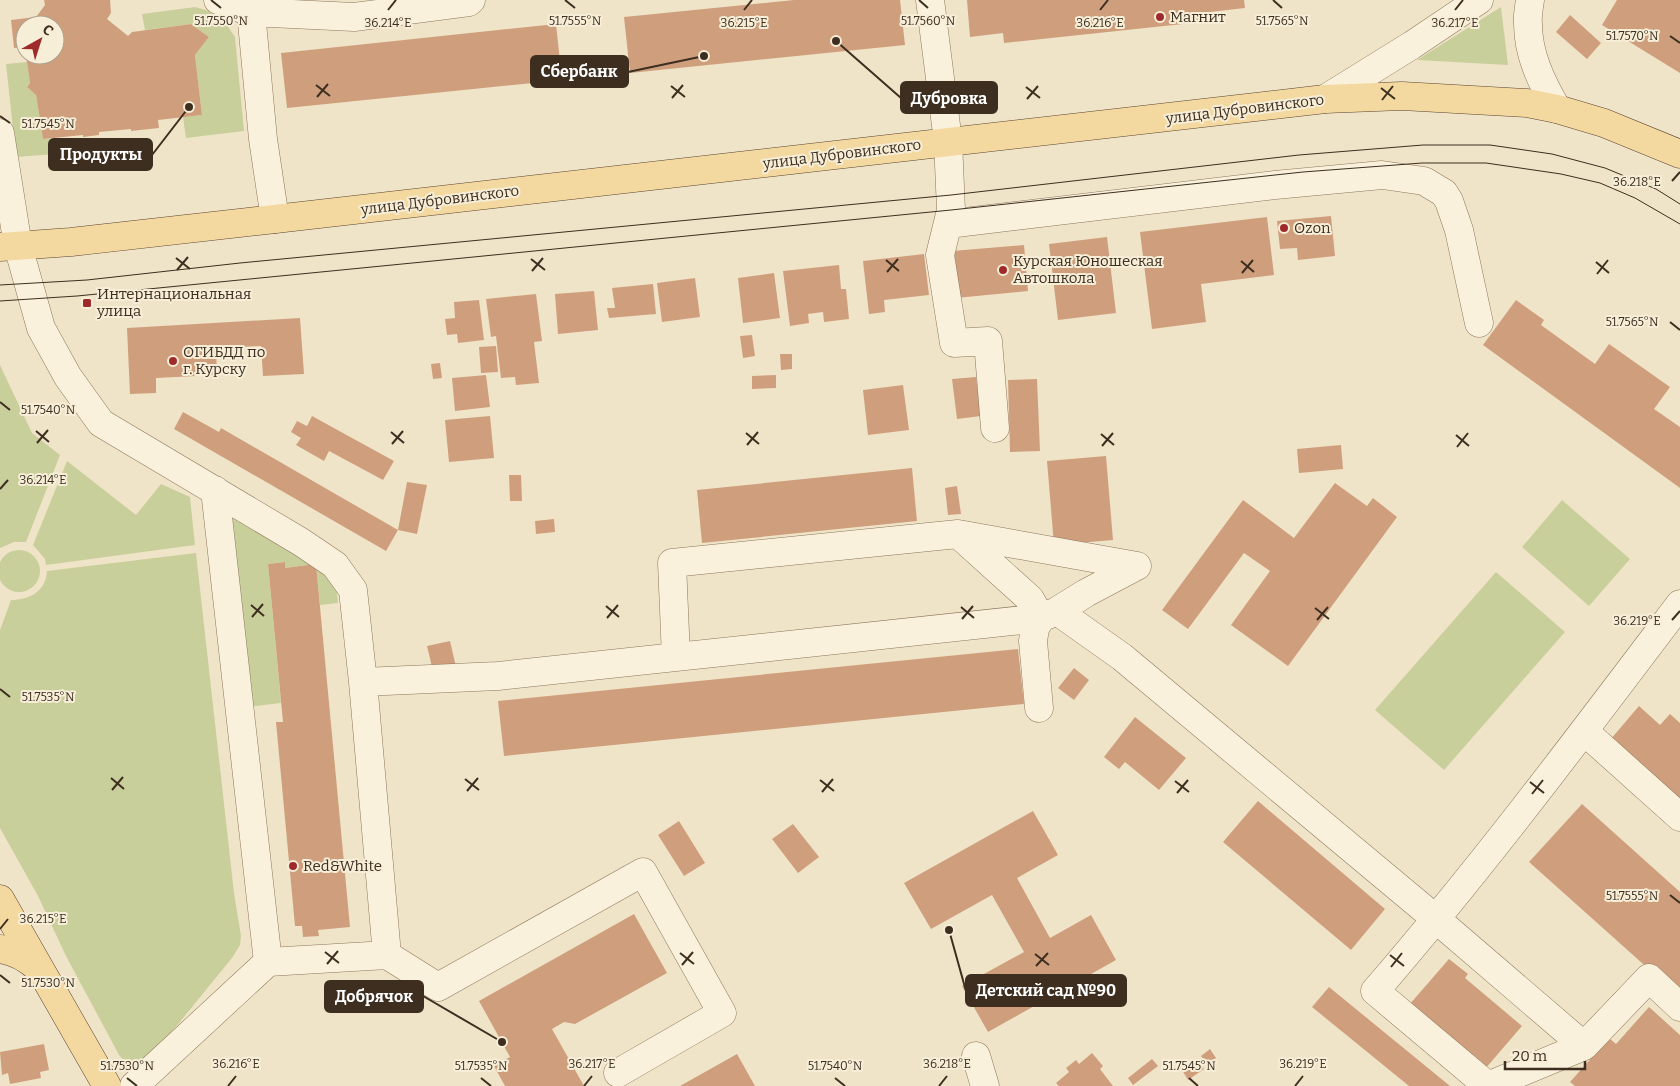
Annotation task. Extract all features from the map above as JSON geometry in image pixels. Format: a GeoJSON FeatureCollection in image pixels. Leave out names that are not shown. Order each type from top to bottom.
{"type":"FeatureCollection","features":[{"type":"Feature","properties":{"kind":"main road","name":"улица Дубровинского"},"geometry":{"type":"LineString","coordinates":[[9,246],[71,242],[276,220],[1325,99],[1402,96],[1527,103],[1557,109],[1604,123],[1679,154]]}},
{"type":"Feature","properties":{"kind":"main road"},"geometry":{"type":"LineString","coordinates":[[0,899],[107,1086]]}},
{"type":"Feature","properties":{"kind":"main road"},"geometry":{"type":"LineString","coordinates":[[0,949],[27,958],[41,970]]}},
{"type":"Feature","properties":{"kind":"street"},"geometry":{"type":"LineString","coordinates":[[218,0],[251,12],[354,17],[478,1]]}},
{"type":"Feature","properties":{"kind":"street"},"geometry":{"type":"LineString","coordinates":[[930,0],[948,141],[951,195],[948,224],[940,255],[954,344],[988,341],[995,428]]}},
{"type":"Feature","properties":{"kind":"street"},"geometry":{"type":"LineString","coordinates":[[1325,99],[1412,46],[1479,0]]}},
{"type":"Feature","properties":{"kind":"street"},"geometry":{"type":"LineString","coordinates":[[1530,0],[1528,24],[1533,57],[1542,83],[1557,109]]}},
{"type":"Feature","properties":{"kind":"street"},"geometry":{"type":"LineString","coordinates":[[251,12],[263,139],[276,220]]}},
{"type":"Feature","properties":{"kind":"street"},"geometry":{"type":"LineString","coordinates":[[0,133],[9,246],[41,328],[68,377],[101,423],[301,542],[335,565],[353,590],[387,955]]}},
{"type":"Feature","properties":{"kind":"street"},"geometry":{"type":"LineString","coordinates":[[948,224],[1275,184],[1382,175],[1424,181],[1444,193],[1449,201],[1460,230],[1479,323]]}},
{"type":"Feature","properties":{"kind":"street"},"geometry":{"type":"LineString","coordinates":[[215,490],[268,962]]}},
{"type":"Feature","properties":{"kind":"street"},"geometry":{"type":"LineString","coordinates":[[676,657],[672,563],[958,534],[1137,566],[1049,615],[1036,628],[1033,640],[1039,708]]}},
{"type":"Feature","properties":{"kind":"street"},"geometry":{"type":"LineString","coordinates":[[958,534],[1049,615],[1122,657],[1584,1046]]}},
{"type":"Feature","properties":{"kind":"street"},"geometry":{"type":"LineString","coordinates":[[1680,604],[1584,731],[1436,920],[1375,991],[1488,1086],[1534,1078],[1584,1046],[1649,978],[1680,1007]]}},
{"type":"Feature","properties":{"kind":"street"},"geometry":{"type":"LineString","coordinates":[[363,682],[498,676],[1049,615]]}},
{"type":"Feature","properties":{"kind":"street"},"geometry":{"type":"LineString","coordinates":[[1584,731],[1680,817]]}},
{"type":"Feature","properties":{"kind":"street"},"geometry":{"type":"LineString","coordinates":[[134,1086],[268,962],[387,955],[438,987],[643,872],[722,1013],[618,1073]]}},
{"type":"Feature","properties":{"kind":"street"},"geometry":{"type":"LineString","coordinates":[[976,1056],[985,1086]]}},
{"type":"Feature","properties":{"kind":"green space"},"geometry":{"type":"Polygon","coordinates":[[[195,7],[206,10],[225,22],[235,37],[244,131],[186,138],[183,117],[202,115],[195,55],[209,37],[191,24],[145,30],[142,14],[195,7]]]}},
{"type":"Feature","properties":{"kind":"green space"},"geometry":{"type":"Polygon","coordinates":[[[1501,7],[1508,65],[1417,60],[1501,7]]]}},
{"type":"Feature","properties":{"kind":"green space"},"geometry":{"type":"Polygon","coordinates":[[[6,64],[27,65],[30,83],[27,87],[36,95],[43,139],[55,138],[56,154],[16,157],[6,64]]]}},
{"type":"Feature","properties":{"kind":"green space"},"geometry":{"type":"Polygon","coordinates":[[[0,365],[32,433],[60,455],[26,542],[14,542],[0,548],[0,365]]]}},
{"type":"Feature","properties":{"kind":"green space"},"geometry":{"type":"Polygon","coordinates":[[[67,461],[136,515],[161,484],[190,497],[195,545],[46,565],[45,559],[33,545],[67,461]]]}},
{"type":"Feature","properties":{"kind":"green space"},"geometry":{"type":"Polygon","coordinates":[[[1562,500],[1630,559],[1589,606],[1522,547],[1562,500]]]}},
{"type":"Feature","properties":{"kind":"green space"},"geometry":{"type":"Polygon","coordinates":[[[226,507],[328,568],[336,583],[338,603],[320,605],[316,564],[285,568],[284,562],[268,564],[281,703],[247,707],[226,507]]]}},
{"type":"Feature","properties":{"kind":"green space"},"geometry":{"type":"Polygon","coordinates":[[[19,550],[34,556],[40,571],[34,586],[19,592],[4,586],[-2,571],[4,556],[19,550]]]}},
{"type":"Feature","properties":{"kind":"green space"},"geometry":{"type":"Polygon","coordinates":[[[196,553],[234,893],[241,936],[240,945],[232,958],[144,1066],[137,1068],[127,1064],[119,1055],[66,956],[38,896],[0,828],[0,630],[11,600],[18,600],[36,593],[44,584],[47,571],[196,553]]]}},
{"type":"Feature","properties":{"kind":"green space"},"geometry":{"type":"Polygon","coordinates":[[[1496,572],[1565,632],[1444,770],[1375,710],[1496,572]]]}},
{"type":"Feature","properties":{"kind":"building"},"geometry":{"type":"Polygon","coordinates":[[[44,0],[110,0],[111,13],[107,19],[128,36],[132,32],[191,24],[209,37],[195,55],[202,115],[158,120],[159,128],[99,132],[99,135],[83,137],[83,135],[43,139],[36,95],[27,87],[30,83],[27,65],[65,65],[65,15],[38,15],[45,5],[44,0]]]}},
{"type":"Feature","properties":{"kind":"building"},"geometry":{"type":"Polygon","coordinates":[[[794,0],[900,0],[905,45],[630,73],[624,17],[794,0]]]}},
{"type":"Feature","properties":{"kind":"building"},"geometry":{"type":"Polygon","coordinates":[[[967,0],[1244,0],[1245,8],[1210,12],[1211,21],[1004,43],[1003,33],[970,37],[967,0]]]}},
{"type":"Feature","properties":{"kind":"building"},"geometry":{"type":"Polygon","coordinates":[[[1617,0],[1680,0],[1680,73],[1602,25],[1617,0]]]}},
{"type":"Feature","properties":{"kind":"building"},"geometry":{"type":"Polygon","coordinates":[[[1570,15],[1601,43],[1587,59],[1556,32],[1570,15]]]}},
{"type":"Feature","properties":{"kind":"building"},"geometry":{"type":"Polygon","coordinates":[[[11,20],[15,20],[15,48],[14,48],[11,20]]]}},
{"type":"Feature","properties":{"kind":"building"},"geometry":{"type":"Polygon","coordinates":[[[556,24],[562,80],[287,108],[281,53],[556,24]]]}},
{"type":"Feature","properties":{"kind":"building"},"geometry":{"type":"Polygon","coordinates":[[[1331,216],[1335,256],[1298,260],[1297,248],[1280,249],[1277,221],[1331,216]]]}},
{"type":"Feature","properties":{"kind":"building"},"geometry":{"type":"Polygon","coordinates":[[[1267,217],[1274,275],[1201,284],[1206,322],[1152,329],[1140,232],[1267,217]]]}},
{"type":"Feature","properties":{"kind":"building"},"geometry":{"type":"Polygon","coordinates":[[[1107,237],[1116,313],[1058,320],[1049,244],[1107,237]]]}},
{"type":"Feature","properties":{"kind":"building","name":"Курская Юношеская Автошкола"},"geometry":{"type":"Polygon","coordinates":[[[1024,245],[1028,291],[956,298],[952,251],[1024,245]]]}},
{"type":"Feature","properties":{"kind":"building"},"geometry":{"type":"Polygon","coordinates":[[[924,254],[929,295],[884,300],[885,312],[869,314],[863,261],[924,254]]]}},
{"type":"Feature","properties":{"kind":"building"},"geometry":{"type":"Polygon","coordinates":[[[839,265],[841,289],[846,289],[849,319],[824,322],[823,312],[808,314],[809,323],[790,326],[783,271],[839,265]]]}},
{"type":"Feature","properties":{"kind":"building"},"geometry":{"type":"Polygon","coordinates":[[[774,273],[780,318],[743,323],[738,278],[774,273]]]}},
{"type":"Feature","properties":{"kind":"building"},"geometry":{"type":"Polygon","coordinates":[[[695,278],[700,317],[662,322],[657,283],[695,278]]]}},
{"type":"Feature","properties":{"kind":"building"},"geometry":{"type":"Polygon","coordinates":[[[653,284],[656,314],[609,318],[607,308],[615,308],[612,288],[653,284]]]}},
{"type":"Feature","properties":{"kind":"building"},"geometry":{"type":"Polygon","coordinates":[[[594,291],[598,330],[558,334],[555,294],[594,291]]]}},
{"type":"Feature","properties":{"kind":"building"},"geometry":{"type":"Polygon","coordinates":[[[536,294],[542,341],[534,342],[539,383],[516,385],[515,377],[501,378],[496,336],[491,337],[486,299],[536,294]]]}},
{"type":"Feature","properties":{"kind":"building"},"geometry":{"type":"Polygon","coordinates":[[[479,300],[484,340],[458,343],[457,334],[447,335],[445,319],[455,318],[454,302],[479,300]]]}},
{"type":"Feature","properties":{"kind":"building"},"geometry":{"type":"Polygon","coordinates":[[[1516,300],[1544,320],[1541,325],[1595,364],[1609,344],[1670,387],[1654,409],[1680,427],[1680,488],[1483,345],[1516,300]]]}},
{"type":"Feature","properties":{"kind":"building","name":"ОГИБДД по г. Курску"},"geometry":{"type":"Polygon","coordinates":[[[300,318],[304,374],[263,376],[261,346],[216,348],[217,375],[156,378],[156,393],[130,394],[127,328],[300,318]]]}},
{"type":"Feature","properties":{"kind":"building"},"geometry":{"type":"Polygon","coordinates":[[[752,335],[755,356],[743,358],[740,336],[752,335]]]}},
{"type":"Feature","properties":{"kind":"building"},"geometry":{"type":"Polygon","coordinates":[[[496,346],[498,372],[481,373],[479,347],[496,346]]]}},
{"type":"Feature","properties":{"kind":"building"},"geometry":{"type":"Polygon","coordinates":[[[780,354],[792,354],[792,369],[781,370],[780,354]]]}},
{"type":"Feature","properties":{"kind":"building"},"geometry":{"type":"Polygon","coordinates":[[[440,363],[442,378],[433,379],[431,364],[440,363]]]}},
{"type":"Feature","properties":{"kind":"building"},"geometry":{"type":"Polygon","coordinates":[[[486,375],[490,407],[455,411],[452,378],[486,375]]]}},
{"type":"Feature","properties":{"kind":"building"},"geometry":{"type":"Polygon","coordinates":[[[776,375],[776,388],[752,389],[752,376],[776,375]]]}},
{"type":"Feature","properties":{"kind":"building"},"geometry":{"type":"Polygon","coordinates":[[[976,377],[981,416],[957,419],[952,379],[976,377]]]}},
{"type":"Feature","properties":{"kind":"building"},"geometry":{"type":"Polygon","coordinates":[[[1037,379],[1040,451],[1010,452],[1008,380],[1037,379]]]}},
{"type":"Feature","properties":{"kind":"building"},"geometry":{"type":"Polygon","coordinates":[[[903,385],[909,430],[868,435],[863,390],[903,385]]]}},
{"type":"Feature","properties":{"kind":"building"},"geometry":{"type":"Polygon","coordinates":[[[183,412],[219,432],[221,428],[398,530],[386,551],[174,429],[183,412]]]}},
{"type":"Feature","properties":{"kind":"building"},"geometry":{"type":"Polygon","coordinates":[[[312,416],[394,461],[383,480],[329,451],[324,461],[296,445],[301,438],[291,432],[297,421],[307,426],[312,416]]]}},
{"type":"Feature","properties":{"kind":"building"},"geometry":{"type":"Polygon","coordinates":[[[490,416],[494,458],[449,462],[445,420],[490,416]]]}},
{"type":"Feature","properties":{"kind":"building"},"geometry":{"type":"Polygon","coordinates":[[[1341,445],[1343,469],[1299,473],[1297,449],[1341,445]]]}},
{"type":"Feature","properties":{"kind":"building"},"geometry":{"type":"Polygon","coordinates":[[[1106,456],[1113,540],[1054,545],[1047,461],[1106,456]]]}},
{"type":"Feature","properties":{"kind":"building"},"geometry":{"type":"Polygon","coordinates":[[[912,468],[917,521],[702,543],[697,490],[912,468]]]}},
{"type":"Feature","properties":{"kind":"building"},"geometry":{"type":"Polygon","coordinates":[[[509,475],[521,475],[522,501],[510,501],[509,475]]]}},
{"type":"Feature","properties":{"kind":"building"},"geometry":{"type":"Polygon","coordinates":[[[407,482],[427,485],[417,534],[398,530],[407,482]]]}},
{"type":"Feature","properties":{"kind":"building"},"geometry":{"type":"Polygon","coordinates":[[[1335,483],[1367,506],[1373,498],[1397,517],[1288,666],[1231,625],[1270,571],[1244,553],[1188,629],[1162,610],[1243,500],[1294,538],[1335,483]]]}},
{"type":"Feature","properties":{"kind":"building"},"geometry":{"type":"Polygon","coordinates":[[[957,486],[961,514],[948,515],[945,488],[957,486]]]}},
{"type":"Feature","properties":{"kind":"building"},"geometry":{"type":"Polygon","coordinates":[[[554,519],[555,532],[536,534],[535,521],[554,519]]]}},
{"type":"Feature","properties":{"kind":"building"},"geometry":{"type":"Polygon","coordinates":[[[285,562],[285,568],[316,564],[350,927],[318,930],[319,936],[303,937],[302,926],[295,926],[276,722],[283,722],[268,564],[285,562]]]}},
{"type":"Feature","properties":{"kind":"building"},"geometry":{"type":"Polygon","coordinates":[[[450,641],[456,667],[433,671],[427,646],[450,641]]]}},
{"type":"Feature","properties":{"kind":"building"},"geometry":{"type":"Polygon","coordinates":[[[1018,649],[1024,704],[504,756],[498,701],[1018,649]]]}},
{"type":"Feature","properties":{"kind":"building"},"geometry":{"type":"Polygon","coordinates":[[[1074,668],[1089,680],[1074,700],[1058,688],[1074,668]]]}},
{"type":"Feature","properties":{"kind":"building"},"geometry":{"type":"Polygon","coordinates":[[[1639,706],[1660,725],[1670,714],[1680,723],[1680,799],[1610,740],[1639,706]]]}},
{"type":"Feature","properties":{"kind":"building"},"geometry":{"type":"Polygon","coordinates":[[[1135,717],[1186,758],[1159,790],[1125,762],[1119,769],[1104,757],[1135,717]]]}},
{"type":"Feature","properties":{"kind":"building"},"geometry":{"type":"Polygon","coordinates":[[[1258,801],[1385,909],[1351,950],[1223,842],[1258,801]]]}},
{"type":"Feature","properties":{"kind":"building"},"geometry":{"type":"Polygon","coordinates":[[[1582,804],[1680,892],[1680,997],[1529,862],[1582,804]]]}},
{"type":"Feature","properties":{"kind":"building"},"geometry":{"type":"Polygon","coordinates":[[[1033,811],[1058,855],[1017,878],[1050,938],[1091,915],[1116,960],[988,1032],[962,986],[1024,952],[992,895],[931,929],[904,883],[1033,811]]]}},
{"type":"Feature","properties":{"kind":"building"},"geometry":{"type":"Polygon","coordinates":[[[679,821],[705,863],[684,876],[658,835],[679,821]]]}},
{"type":"Feature","properties":{"kind":"building"},"geometry":{"type":"Polygon","coordinates":[[[793,824],[819,857],[798,873],[772,839],[793,824]]]}},
{"type":"Feature","properties":{"kind":"building"},"geometry":{"type":"Polygon","coordinates":[[[634,914],[667,973],[575,1024],[564,1022],[552,1029],[584,1086],[505,1086],[494,1066],[510,1057],[479,1001],[634,914]]]}},
{"type":"Feature","properties":{"kind":"building"},"geometry":{"type":"Polygon","coordinates":[[[1449,959],[1468,974],[1465,978],[1522,1026],[1485,1069],[1409,1005],[1449,959]]]}},
{"type":"Feature","properties":{"kind":"building"},"geometry":{"type":"Polygon","coordinates":[[[1329,987],[1450,1086],[1409,1086],[1312,1007],[1329,987]]]}},
{"type":"Feature","properties":{"kind":"building"},"geometry":{"type":"Polygon","coordinates":[[[1649,1007],[1680,1035],[1680,1086],[1575,1086],[1570,1082],[1609,1038],[1616,1044],[1649,1007]]]}},
{"type":"Feature","properties":{"kind":"building"},"geometry":{"type":"Polygon","coordinates":[[[44,1044],[49,1070],[40,1072],[41,1078],[10,1084],[8,1073],[2,1075],[0,1052],[44,1044]]]}},
{"type":"Feature","properties":{"kind":"building"},"geometry":{"type":"Polygon","coordinates":[[[1210,1049],[1216,1058],[1207,1064],[1201,1056],[1210,1049]]]}},
{"type":"Feature","properties":{"kind":"building"},"geometry":{"type":"Polygon","coordinates":[[[1092,1053],[1103,1066],[1100,1069],[1113,1086],[1059,1086],[1056,1083],[1069,1072],[1066,1068],[1076,1060],[1079,1064],[1092,1053]]]}},
{"type":"Feature","properties":{"kind":"building"},"geometry":{"type":"Polygon","coordinates":[[[737,1054],[755,1086],[680,1086],[737,1054]]]}},
{"type":"Feature","properties":{"kind":"building"},"geometry":{"type":"Polygon","coordinates":[[[1152,1059],[1158,1066],[1133,1085],[1128,1078],[1152,1059]]]}},
{"type":"Feature","properties":{"kind":"building"},"geometry":{"type":"Polygon","coordinates":[[[1198,1059],[1204,1069],[1188,1080],[1182,1070],[1198,1059]]]}},
{"type":"Feature","properties":{"kind":"tram line"},"geometry":{"type":"LineString","coordinates":[[0,285],[87,280],[240,263],[951,195],[1299,155],[1423,145],[1490,145],[1552,154],[1605,168],[1656,189],[1680,204]]}},
{"type":"Feature","properties":{"kind":"tram line"},"geometry":{"type":"LineString","coordinates":[[0,301],[77,296],[951,210],[1303,172],[1422,163],[1486,163],[1561,174],[1600,183],[1635,198],[1680,224]]}},
{"type":"Feature","properties":{"kind":"place","name":"Магнит"},"geometry":{"type":"Point","coordinates":[1160,17]}},
{"type":"Feature","properties":{"kind":"place","name":"Дубровка"},"geometry":{"type":"Point","coordinates":[836,41]}},
{"type":"Feature","properties":{"kind":"place","name":"Сбербанк"},"geometry":{"type":"Point","coordinates":[704,56]}},
{"type":"Feature","properties":{"kind":"place","name":"Продукты"},"geometry":{"type":"Point","coordinates":[189,107]}},
{"type":"Feature","properties":{"kind":"place","name":"Ozon"},"geometry":{"type":"Point","coordinates":[1284,228]}},
{"type":"Feature","properties":{"kind":"place","name":"Курская Юношеская Автошкола"},"geometry":{"type":"Point","coordinates":[1003,270]}},
{"type":"Feature","properties":{"kind":"place","name":"Интернациональная улица"},"geometry":{"type":"Point","coordinates":[87,303]}},
{"type":"Feature","properties":{"kind":"place","name":"ОГИБДД по г. Курску"},"geometry":{"type":"Point","coordinates":[173,361]}},
{"type":"Feature","properties":{"kind":"place","name":"Red&White"},"geometry":{"type":"Point","coordinates":[293,866]}},
{"type":"Feature","properties":{"kind":"place","name":"Детский сад №90"},"geometry":{"type":"Point","coordinates":[949,930]}},
{"type":"Feature","properties":{"kind":"place","name":"Добрячок"},"geometry":{"type":"Point","coordinates":[502,1042]}}]}
